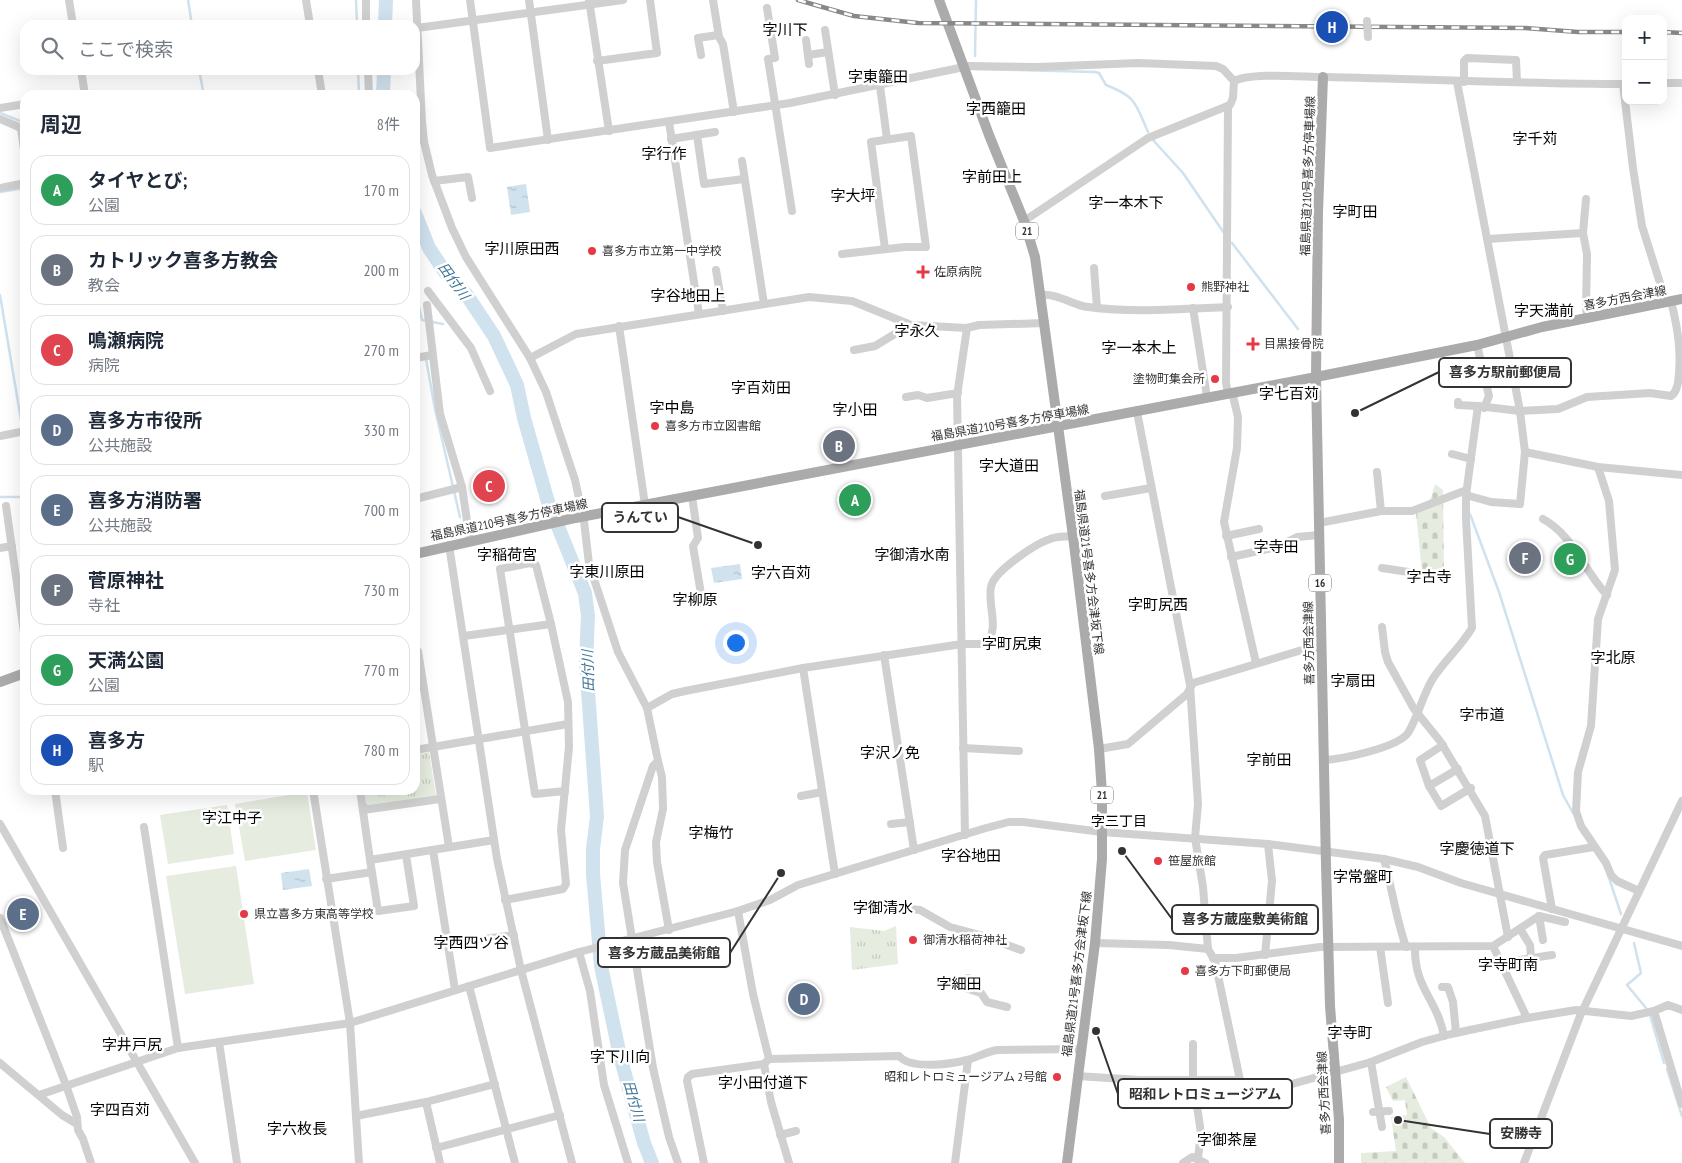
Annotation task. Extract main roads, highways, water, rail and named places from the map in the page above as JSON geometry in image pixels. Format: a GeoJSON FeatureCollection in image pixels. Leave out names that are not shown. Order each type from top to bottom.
{"type":"FeatureCollection","features":[{"type":"Feature","properties":{"kind":"main road","name":"福島県道21号喜多方会津坂下線"},"geometry":{"type":"LineString","coordinates":[[939,0],[1024,221],[1035,257],[1100,750],[1102,859],[1095,942],[1067,1163]]}},
{"type":"Feature","properties":{"kind":"main road","name":"福島県道210号喜多方停車場線"},"geometry":{"type":"LineString","coordinates":[[420,553],[570,519],[1316,377],[1318,212],[1323,77]]}},
{"type":"Feature","properties":{"kind":"main road","name":"喜多方西会津線"},"geometry":{"type":"LineString","coordinates":[[1339,1163],[1337,1072],[1330,1006],[1325,852],[1316,377],[1477,346],[1542,327],[1682,299]]}},
{"type":"Feature","properties":{"kind":"main road"},"geometry":{"type":"LineString","coordinates":[[0,682],[20,676]]}},
{"type":"Feature","properties":{"kind":"water"},"geometry":{"type":"Polygon","coordinates":[[[526,184],[530,212],[511,215],[507,187],[526,184]]]}},
{"type":"Feature","properties":{"kind":"water"},"geometry":{"type":"Polygon","coordinates":[[[740,564],[742,579],[714,583],[711,568],[740,564]]]}},
{"type":"Feature","properties":{"kind":"water"},"geometry":{"type":"Polygon","coordinates":[[[309,869],[312,886],[283,890],[281,873],[309,869]]]}},
{"type":"Feature","properties":{"kind":"waterway"},"geometry":{"type":"LineString","coordinates":[[188,0],[191,20]]}},
{"type":"Feature","properties":{"kind":"waterway"},"geometry":{"type":"LineString","coordinates":[[356,0],[357,20]]}},
{"type":"Feature","properties":{"kind":"waterway","name":"田付川"},"geometry":{"type":"LineString","coordinates":[[385,20],[386,0]]}},
{"type":"Feature","properties":{"kind":"waterway"},"geometry":{"type":"LineString","coordinates":[[975,56],[976,0]]}},
{"type":"Feature","properties":{"kind":"waterway"},"geometry":{"type":"LineString","coordinates":[[976,69],[1099,73],[1106,85],[1124,93],[1134,102],[1148,132]]}},
{"type":"Feature","properties":{"kind":"waterway"},"geometry":{"type":"LineString","coordinates":[[200,75],[203,90]]}},
{"type":"Feature","properties":{"kind":"waterway"},"geometry":{"type":"LineString","coordinates":[[358,75],[359,90]]}},
{"type":"Feature","properties":{"kind":"waterway","name":"田付川"},"geometry":{"type":"LineString","coordinates":[[383,90],[384,75]]}},
{"type":"Feature","properties":{"kind":"waterway"},"geometry":{"type":"LineString","coordinates":[[0,113],[20,121]]}},
{"type":"Feature","properties":{"kind":"waterway"},"geometry":{"type":"LineString","coordinates":[[1153,140],[1183,173],[1224,233]]}},
{"type":"Feature","properties":{"kind":"waterway"},"geometry":{"type":"LineString","coordinates":[[0,192],[20,189]]}},
{"type":"Feature","properties":{"kind":"waterway","name":"田付川"},"geometry":{"type":"LineString","coordinates":[[420,226],[429,248],[445,272],[466,294],[494,336],[517,385],[524,418],[548,502],[585,593],[588,616],[586,663],[597,816],[593,849],[593,874],[601,966],[620,1056],[644,1143],[652,1163]]}},
{"type":"Feature","properties":{"kind":"waterway"},"geometry":{"type":"LineString","coordinates":[[1232,243],[1298,329]]}},
{"type":"Feature","properties":{"kind":"waterway"},"geometry":{"type":"LineString","coordinates":[[0,295],[20,414]]}},
{"type":"Feature","properties":{"kind":"waterway"},"geometry":{"type":"LineString","coordinates":[[420,311],[422,320],[443,324]]}},
{"type":"Feature","properties":{"kind":"waterway"},"geometry":{"type":"LineString","coordinates":[[426,359],[435,409],[460,517]]}},
{"type":"Feature","properties":{"kind":"waterway"},"geometry":{"type":"LineString","coordinates":[[0,497],[20,497]]}},
{"type":"Feature","properties":{"kind":"waterway"},"geometry":{"type":"LineString","coordinates":[[1470,514],[1499,592],[1563,795],[1573,813]]}},
{"type":"Feature","properties":{"kind":"waterway"},"geometry":{"type":"LineString","coordinates":[[1608,875],[1621,914]]}},
{"type":"Feature","properties":{"kind":"waterway"},"geometry":{"type":"LineString","coordinates":[[1634,943],[1641,973],[1627,985],[1646,1008]]}},
{"type":"Feature","properties":{"kind":"waterway"},"geometry":{"type":"LineString","coordinates":[[1650,1015],[1664,1063]]}},
{"type":"Feature","properties":{"kind":"waterway"},"geometry":{"type":"LineString","coordinates":[[1667,1069],[1682,1116]]}},
{"type":"Feature","properties":{"kind":"railway"},"geometry":{"type":"LineString","coordinates":[[798,0],[854,16],[918,23],[1525,28],[1578,32],[1622,32]]}},
{"type":"Feature","properties":{"kind":"railway"},"geometry":{"type":"LineString","coordinates":[[1667,32],[1682,33]]}},
{"type":"Feature","properties":{"kind":"place","name":"喜多方"},"geometry":{"type":"Point","coordinates":[1332,27]}},
{"type":"Feature","properties":{"kind":"place","name":"喜多方市立第一中学校"},"geometry":{"type":"Point","coordinates":[592,251]}},
{"type":"Feature","properties":{"kind":"place","name":"佐原病院"},"geometry":{"type":"Point","coordinates":[923,272]}},
{"type":"Feature","properties":{"kind":"place","name":"熊野神社"},"geometry":{"type":"Point","coordinates":[1191,287]}},
{"type":"Feature","properties":{"kind":"place","name":"目黒接骨院"},"geometry":{"type":"Point","coordinates":[1253,344]}},
{"type":"Feature","properties":{"kind":"place","name":"塗物町集会所"},"geometry":{"type":"Point","coordinates":[1215,379]}},
{"type":"Feature","properties":{"kind":"place","name":"喜多方駅前郵便局"},"geometry":{"type":"Point","coordinates":[1355,413]}},
{"type":"Feature","properties":{"kind":"place","name":"喜多方市立図書館"},"geometry":{"type":"Point","coordinates":[655,426]}},
{"type":"Feature","properties":{"kind":"place","name":"カトリック喜多方教会"},"geometry":{"type":"Point","coordinates":[839,446]}},
{"type":"Feature","properties":{"kind":"place","name":"鳴瀬病院"},"geometry":{"type":"Point","coordinates":[489,486]}},
{"type":"Feature","properties":{"kind":"place","name":"タイヤとび;"},"geometry":{"type":"Point","coordinates":[855,500]}},
{"type":"Feature","properties":{"kind":"place","name":"うんてい"},"geometry":{"type":"Point","coordinates":[758,545]}},
{"type":"Feature","properties":{"kind":"place","name":"菅原神社"},"geometry":{"type":"Point","coordinates":[1525,558]}},
{"type":"Feature","properties":{"kind":"place","name":"天満公園"},"geometry":{"type":"Point","coordinates":[1570,559]}},
{"type":"Feature","properties":{"kind":"place","name":"喜多方蔵座敷美術館"},"geometry":{"type":"Point","coordinates":[1122,851]}},
{"type":"Feature","properties":{"kind":"place","name":"笹屋旅館"},"geometry":{"type":"Point","coordinates":[1158,861]}},
{"type":"Feature","properties":{"kind":"place","name":"喜多方蔵品美術館"},"geometry":{"type":"Point","coordinates":[781,873]}},
{"type":"Feature","properties":{"kind":"place","name":"喜多方消防署"},"geometry":{"type":"Point","coordinates":[23,914]}},
{"type":"Feature","properties":{"kind":"place","name":"県立喜多方東高等学校"},"geometry":{"type":"Point","coordinates":[244,914]}},
{"type":"Feature","properties":{"kind":"place","name":"御清水稲荷神社"},"geometry":{"type":"Point","coordinates":[913,940]}},
{"type":"Feature","properties":{"kind":"place","name":"喜多方下町郵便局"},"geometry":{"type":"Point","coordinates":[1185,971]}},
{"type":"Feature","properties":{"kind":"place","name":"喜多方市役所"},"geometry":{"type":"Point","coordinates":[804,999]}},
{"type":"Feature","properties":{"kind":"place","name":"昭和レトロミュージアム"},"geometry":{"type":"Point","coordinates":[1096,1031]}},
{"type":"Feature","properties":{"kind":"place","name":"昭和レトロミュージアム 2号館"},"geometry":{"type":"Point","coordinates":[1057,1077]}},
{"type":"Feature","properties":{"kind":"place","name":"安勝寺"},"geometry":{"type":"Point","coordinates":[1398,1120]}},
{"type":"Feature","properties":{"kind":"district","name":"字川下"},"geometry":{"type":"Point","coordinates":[785,30]}},
{"type":"Feature","properties":{"kind":"district","name":"字東籠田"},"geometry":{"type":"Point","coordinates":[878,77]}},
{"type":"Feature","properties":{"kind":"district","name":"字西籠田"},"geometry":{"type":"Point","coordinates":[996,109]}},
{"type":"Feature","properties":{"kind":"district","name":"字千苅"},"geometry":{"type":"Point","coordinates":[1535,139]}},
{"type":"Feature","properties":{"kind":"district","name":"字行作"},"geometry":{"type":"Point","coordinates":[664,154]}},
{"type":"Feature","properties":{"kind":"district","name":"字前田上"},"geometry":{"type":"Point","coordinates":[992,177]}},
{"type":"Feature","properties":{"kind":"district","name":"字大坪"},"geometry":{"type":"Point","coordinates":[853,196]}},
{"type":"Feature","properties":{"kind":"district","name":"字一本木下"},"geometry":{"type":"Point","coordinates":[1126,203]}},
{"type":"Feature","properties":{"kind":"district","name":"字町田"},"geometry":{"type":"Point","coordinates":[1355,212]}},
{"type":"Feature","properties":{"kind":"district","name":"字川原田西"},"geometry":{"type":"Point","coordinates":[522,249]}},
{"type":"Feature","properties":{"kind":"district","name":"字谷地田上"},"geometry":{"type":"Point","coordinates":[688,296]}},
{"type":"Feature","properties":{"kind":"district","name":"字天満前"},"geometry":{"type":"Point","coordinates":[1544,311]}},
{"type":"Feature","properties":{"kind":"district","name":"字永久"},"geometry":{"type":"Point","coordinates":[917,331]}},
{"type":"Feature","properties":{"kind":"district","name":"字一本木上"},"geometry":{"type":"Point","coordinates":[1139,348]}},
{"type":"Feature","properties":{"kind":"district","name":"字百苅田"},"geometry":{"type":"Point","coordinates":[761,388]}},
{"type":"Feature","properties":{"kind":"district","name":"字七百苅"},"geometry":{"type":"Point","coordinates":[1289,394]}},
{"type":"Feature","properties":{"kind":"district","name":"字中島"},"geometry":{"type":"Point","coordinates":[672,408]}},
{"type":"Feature","properties":{"kind":"district","name":"字小田"},"geometry":{"type":"Point","coordinates":[855,410]}},
{"type":"Feature","properties":{"kind":"district","name":"字大道田"},"geometry":{"type":"Point","coordinates":[1009,466]}},
{"type":"Feature","properties":{"kind":"district","name":"字寺田"},"geometry":{"type":"Point","coordinates":[1276,547]}},
{"type":"Feature","properties":{"kind":"district","name":"字稲荷宮"},"geometry":{"type":"Point","coordinates":[507,555]}},
{"type":"Feature","properties":{"kind":"district","name":"字御清水南"},"geometry":{"type":"Point","coordinates":[912,555]}},
{"type":"Feature","properties":{"kind":"district","name":"字東川原田"},"geometry":{"type":"Point","coordinates":[607,572]}},
{"type":"Feature","properties":{"kind":"district","name":"字六百苅"},"geometry":{"type":"Point","coordinates":[781,573]}},
{"type":"Feature","properties":{"kind":"district","name":"字古寺"},"geometry":{"type":"Point","coordinates":[1429,577]}},
{"type":"Feature","properties":{"kind":"district","name":"字柳原"},"geometry":{"type":"Point","coordinates":[695,600]}},
{"type":"Feature","properties":{"kind":"district","name":"字町尻西"},"geometry":{"type":"Point","coordinates":[1158,605]}},
{"type":"Feature","properties":{"kind":"district","name":"字町尻東"},"geometry":{"type":"Point","coordinates":[1012,644]}},
{"type":"Feature","properties":{"kind":"district","name":"字北原"},"geometry":{"type":"Point","coordinates":[1613,658]}},
{"type":"Feature","properties":{"kind":"district","name":"字扇田"},"geometry":{"type":"Point","coordinates":[1353,681]}},
{"type":"Feature","properties":{"kind":"district","name":"字市道"},"geometry":{"type":"Point","coordinates":[1482,715]}},
{"type":"Feature","properties":{"kind":"district","name":"字沢ノ免"},"geometry":{"type":"Point","coordinates":[890,753]}},
{"type":"Feature","properties":{"kind":"district","name":"字前田"},"geometry":{"type":"Point","coordinates":[1269,760]}},
{"type":"Feature","properties":{"kind":"district","name":"字江中子"},"geometry":{"type":"Point","coordinates":[232,818]}},
{"type":"Feature","properties":{"kind":"district","name":"字三丁目"},"geometry":{"type":"Point","coordinates":[1119,821]}},
{"type":"Feature","properties":{"kind":"district","name":"字梅竹"},"geometry":{"type":"Point","coordinates":[711,833]}},
{"type":"Feature","properties":{"kind":"district","name":"字慶徳道下"},"geometry":{"type":"Point","coordinates":[1477,849]}},
{"type":"Feature","properties":{"kind":"district","name":"字谷地田"},"geometry":{"type":"Point","coordinates":[971,856]}},
{"type":"Feature","properties":{"kind":"district","name":"字常盤町"},"geometry":{"type":"Point","coordinates":[1363,877]}},
{"type":"Feature","properties":{"kind":"district","name":"字御清水"},"geometry":{"type":"Point","coordinates":[883,908]}},
{"type":"Feature","properties":{"kind":"district","name":"字西四ツ谷"},"geometry":{"type":"Point","coordinates":[471,943]}},
{"type":"Feature","properties":{"kind":"district","name":"字寺町南"},"geometry":{"type":"Point","coordinates":[1508,965]}},
{"type":"Feature","properties":{"kind":"district","name":"字細田"},"geometry":{"type":"Point","coordinates":[959,984]}},
{"type":"Feature","properties":{"kind":"district","name":"字寺町"},"geometry":{"type":"Point","coordinates":[1350,1033]}},
{"type":"Feature","properties":{"kind":"district","name":"字井戸尻"},"geometry":{"type":"Point","coordinates":[132,1045]}},
{"type":"Feature","properties":{"kind":"district","name":"字下川向"},"geometry":{"type":"Point","coordinates":[620,1057]}},
{"type":"Feature","properties":{"kind":"district","name":"字小田付道下"},"geometry":{"type":"Point","coordinates":[763,1083]}},
{"type":"Feature","properties":{"kind":"district","name":"字四百苅"},"geometry":{"type":"Point","coordinates":[120,1110]}},
{"type":"Feature","properties":{"kind":"district","name":"字六枚長"},"geometry":{"type":"Point","coordinates":[297,1129]}},
{"type":"Feature","properties":{"kind":"district","name":"字御茶屋"},"geometry":{"type":"Point","coordinates":[1227,1140]}}]}
